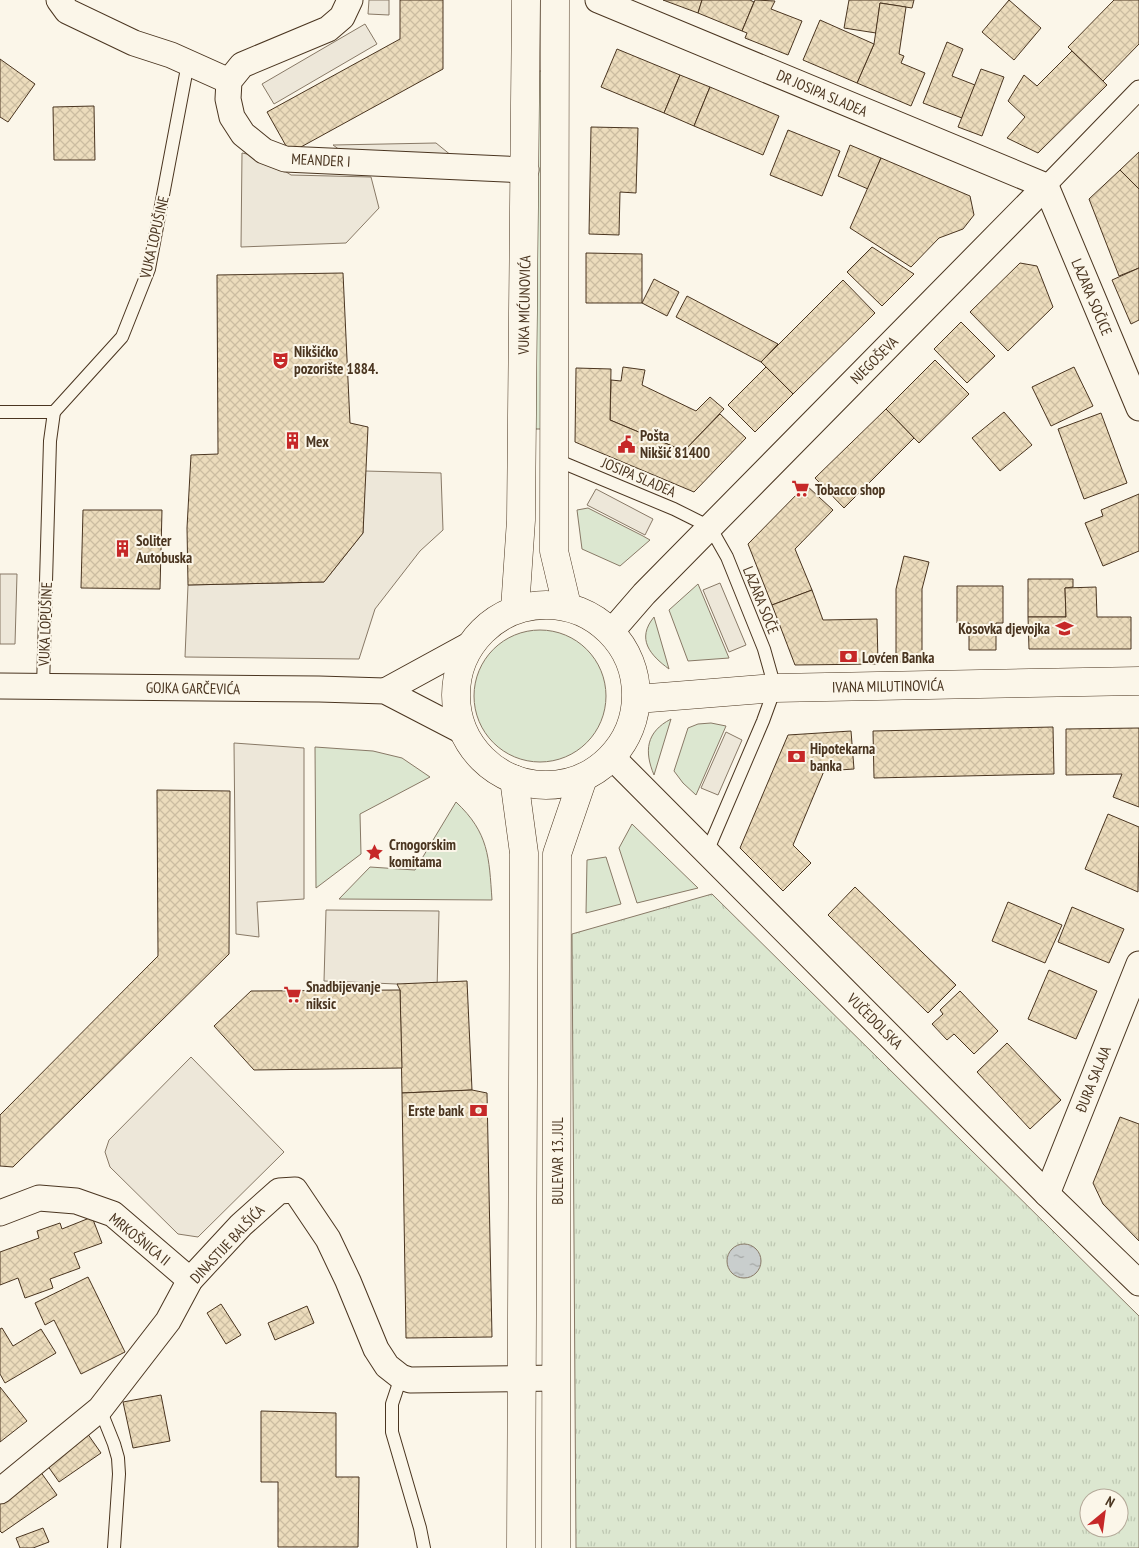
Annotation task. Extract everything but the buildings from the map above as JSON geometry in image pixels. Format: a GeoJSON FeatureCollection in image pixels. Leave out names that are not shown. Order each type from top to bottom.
{"type":"FeatureCollection","features":[{"type":"Feature","properties":{"kind":"main road","name":"VUKA MIĆUNOVIĆA"},"geometry":{"type":"LineString","coordinates":[[516,609],[521,528],[526,170],[526,0]]}},
{"type":"Feature","properties":{"kind":"main road","name":"VUKA MIĆUNOVIĆA"},"geometry":{"type":"LineString","coordinates":[[555,0],[554,551],[566,606]]}},
{"type":"Feature","properties":{"kind":"main road"},"geometry":{"type":"LineString","coordinates":[[541,604],[566,606],[591,616],[611,632],[626,652],[635,674],[637,699],[633,720],[625,740],[612,757],[598,769],[583,778],[560,784],[537,785],[514,779],[493,768],[476,752],[464,732],[456,702],[458,672],[470,644],[490,623],[516,609],[541,604]]}},
{"type":"Feature","properties":{"kind":"main road","name":"IVANA MILUTINOVIĆA"},"geometry":{"type":"LineString","coordinates":[[637,699],[775,688],[1139,681]]}},
{"type":"Feature","properties":{"kind":"main road","name":"BULEVAR 13. JUL"},"geometry":{"type":"LineString","coordinates":[[556,1548],[557,854],[583,778]]}},
{"type":"Feature","properties":{"kind":"main road"},"geometry":{"type":"LineString","coordinates":[[514,779],[524,853],[521,1548]]}},
{"type":"Feature","properties":{"kind":"street"},"geometry":{"type":"LineString","coordinates":[[60,0],[67,11],[134,43],[171,55],[229,81],[242,65],[328,29],[342,17],[350,0]]}},
{"type":"Feature","properties":{"kind":"street","name":"DR JOSIPA SLADEA"},"geometry":{"type":"LineString","coordinates":[[598,0],[1046,186]]}},
{"type":"Feature","properties":{"kind":"street","name":"MEANDER I"},"geometry":{"type":"LineString","coordinates":[[229,81],[228,99],[232,117],[243,134],[264,151],[285,159],[526,170]]}},
{"type":"Feature","properties":{"kind":"street","name":"NJEGOŠEVA"},"geometry":{"type":"LineString","coordinates":[[611,632],[644,594],[1139,90]]}},
{"type":"Feature","properties":{"kind":"street","name":"LAZARA SOČICE"},"geometry":{"type":"LineString","coordinates":[[1046,186],[1139,408]]}},
{"type":"Feature","properties":{"kind":"street"},"geometry":{"type":"LineString","coordinates":[[386,691],[470,644]]}},
{"type":"Feature","properties":{"kind":"street","name":"GOJKA GARČEVIĆA"},"geometry":{"type":"LineString","coordinates":[[0,686],[386,691]]}},
{"type":"Feature","properties":{"kind":"street"},"geometry":{"type":"LineString","coordinates":[[386,691],[464,732]]}},
{"type":"Feature","properties":{"kind":"street","name":"VUČEDOLSKA"},"geometry":{"type":"LineString","coordinates":[[612,757],[1047,1194],[1139,1283]]}},
{"type":"Feature","properties":{"kind":"street","name":"ĐURA SALAJA"},"geometry":{"type":"LineString","coordinates":[[1047,1194],[1139,964]]}},
{"type":"Feature","properties":{"kind":"street","name":"DINASTIJE BALŠIĆA"},"geometry":{"type":"LineString","coordinates":[[0,1491],[100,1409],[168,1320],[190,1280],[241,1225],[278,1191],[295,1190],[328,1239],[348,1281],[376,1349],[387,1366],[401,1377]]}},
{"type":"Feature","properties":{"kind":"street","name":"MRKOŠNICA II"},"geometry":{"type":"LineString","coordinates":[[0,1213],[39,1198],[76,1201],[113,1214],[190,1280]]}},
{"type":"Feature","properties":{"kind":"street"},"geometry":{"type":"LineString","coordinates":[[401,1377],[410,1380],[556,1378]]}},
{"type":"Feature","properties":{"kind":"lane","name":"VUKA LOPUŠINE"},"geometry":{"type":"LineString","coordinates":[[43,687],[50,441],[54,412],[122,337],[149,269],[188,63]]}},
{"type":"Feature","properties":{"kind":"lane"},"geometry":{"type":"LineString","coordinates":[[0,412],[54,412]]}},
{"type":"Feature","properties":{"kind":"lane","name":"JOSIPA SLADEA"},"geometry":{"type":"LineString","coordinates":[[554,459],[674,509],[710,527]]}},
{"type":"Feature","properties":{"kind":"lane","name":"LAZARA SOČE"},"geometry":{"type":"LineString","coordinates":[[710,527],[731,566],[764,649],[775,688]]}},
{"type":"Feature","properties":{"kind":"lane"},"geometry":{"type":"LineString","coordinates":[[707,852],[763,721],[775,688]]}},
{"type":"Feature","properties":{"kind":"lane"},"geometry":{"type":"LineString","coordinates":[[401,1377],[392,1404],[392,1432],[424,1548]]}},
{"type":"Feature","properties":{"kind":"lane"},"geometry":{"type":"LineString","coordinates":[[100,1409],[118,1458],[119,1474],[114,1548]]}},
{"type":"Feature","properties":{"kind":"green space"},"geometry":{"type":"Polygon","coordinates":[[[539,71],[546,71],[541,429],[534,429],[539,71]]]}},
{"type":"Feature","properties":{"kind":"green space"},"geometry":{"type":"Polygon","coordinates":[[[588,508],[650,540],[620,566],[582,549],[577,510],[588,508]]]}},
{"type":"Feature","properties":{"kind":"green space"},"geometry":{"type":"Polygon","coordinates":[[[698,584],[729,658],[688,661],[669,610],[698,584]]]}},
{"type":"Feature","properties":{"kind":"green space"},"geometry":{"type":"Polygon","coordinates":[[[654,617],[669,669],[656,658],[648,646],[646,632],[654,617]]]}},
{"type":"Feature","properties":{"kind":"green space"},"geometry":{"type":"Polygon","coordinates":[[[540,630],[553,631],[565,635],[587,649],[601,671],[605,683],[605,709],[601,721],[587,743],[565,757],[553,761],[540,762],[527,761],[515,757],[493,743],[479,721],[475,709],[474,696],[475,683],[479,671],[493,649],[515,635],[527,631],[540,630]]]}},
{"type":"Feature","properties":{"kind":"green space"},"geometry":{"type":"Polygon","coordinates":[[[671,719],[654,775],[649,758],[649,743],[656,730],[671,719]]]}},
{"type":"Feature","properties":{"kind":"green space"},"geometry":{"type":"Polygon","coordinates":[[[711,723],[726,726],[696,795],[674,771],[688,728],[698,724],[711,723]]]}},
{"type":"Feature","properties":{"kind":"green space"},"geometry":{"type":"Polygon","coordinates":[[[315,747],[373,751],[402,758],[430,777],[360,814],[361,854],[316,888],[315,747]]]}},
{"type":"Feature","properties":{"kind":"green space"},"geometry":{"type":"Polygon","coordinates":[[[456,802],[467,813],[481,835],[488,858],[492,900],[339,899],[370,867],[415,870],[456,802]]]}},
{"type":"Feature","properties":{"kind":"green space"},"geometry":{"type":"Polygon","coordinates":[[[632,824],[698,888],[637,903],[619,848],[632,824]]]}},
{"type":"Feature","properties":{"kind":"green space"},"geometry":{"type":"Polygon","coordinates":[[[606,857],[621,904],[586,913],[587,860],[606,857]]]}},
{"type":"Feature","properties":{"kind":"green space"},"geometry":{"type":"Polygon","coordinates":[[[712,894],[1139,1316],[1139,1548],[576,1548],[572,934],[712,894]]]}},
{"type":"Feature","properties":{"kind":"shaded area"},"geometry":{"type":"Polygon","coordinates":[[[369,0],[389,0],[389,15],[368,14],[369,0]]]}},
{"type":"Feature","properties":{"kind":"shaded area"},"geometry":{"type":"Polygon","coordinates":[[[365,24],[377,44],[274,104],[262,84],[365,24]]]}},
{"type":"Feature","properties":{"kind":"shaded area"},"geometry":{"type":"Polygon","coordinates":[[[436,143],[452,156],[351,158],[333,145],[436,143]]]}},
{"type":"Feature","properties":{"kind":"shaded area"},"geometry":{"type":"Polygon","coordinates":[[[242,153],[262,157],[291,175],[371,177],[379,208],[346,243],[241,247],[242,153]]]}},
{"type":"Feature","properties":{"kind":"shaded area"},"geometry":{"type":"Polygon","coordinates":[[[365,471],[441,473],[443,530],[420,551],[375,609],[359,659],[185,657],[188,585],[324,582],[363,533],[365,471]]]}},
{"type":"Feature","properties":{"kind":"shaded area"},"geometry":{"type":"Polygon","coordinates":[[[596,489],[653,519],[645,535],[587,505],[596,489]]]}},
{"type":"Feature","properties":{"kind":"shaded area"},"geometry":{"type":"Polygon","coordinates":[[[0,574],[17,574],[15,644],[0,644],[0,574]]]}},
{"type":"Feature","properties":{"kind":"shaded area"},"geometry":{"type":"Polygon","coordinates":[[[720,583],[746,645],[729,652],[703,590],[720,583]]]}},
{"type":"Feature","properties":{"kind":"shaded area"},"geometry":{"type":"Polygon","coordinates":[[[726,732],[742,740],[718,795],[701,788],[726,732]]]}},
{"type":"Feature","properties":{"kind":"shaded area"},"geometry":{"type":"Polygon","coordinates":[[[234,743],[304,748],[304,899],[257,902],[259,937],[236,934],[234,743]]]}},
{"type":"Feature","properties":{"kind":"shaded area"},"geometry":{"type":"Polygon","coordinates":[[[326,910],[439,911],[437,990],[397,984],[324,981],[326,910]]]}},
{"type":"Feature","properties":{"kind":"shaded area"},"geometry":{"type":"Polygon","coordinates":[[[191,1057],[284,1152],[198,1237],[178,1234],[110,1167],[105,1152],[109,1140],[191,1057]]]}},
{"type":"Feature","properties":{"kind":"water"},"geometry":{"type":"Polygon","coordinates":[[[744,1244],[751,1245],[756,1249],[760,1254],[760,1268],[756,1273],[751,1277],[744,1278],[737,1277],[732,1273],[728,1268],[727,1261],[728,1254],[732,1249],[737,1245],[744,1244]]]}},
{"type":"Feature","properties":{"kind":"place","name":"Nikšićko pozorište 1884."},"geometry":{"type":"Point","coordinates":[280,360]}},
{"type":"Feature","properties":{"kind":"place","name":"Mex"},"geometry":{"type":"Point","coordinates":[292,441]}},
{"type":"Feature","properties":{"kind":"place","name":"Pošta Nikšić 81400"},"geometry":{"type":"Point","coordinates":[626,444]}},
{"type":"Feature","properties":{"kind":"place","name":"Tobacco shop"},"geometry":{"type":"Point","coordinates":[801,489]}},
{"type":"Feature","properties":{"kind":"place","name":"Soliter Autobuska"},"geometry":{"type":"Point","coordinates":[122,549]}},
{"type":"Feature","properties":{"kind":"place","name":"Kosovka djevojka"},"geometry":{"type":"Point","coordinates":[1064,628]}},
{"type":"Feature","properties":{"kind":"place","name":"Lovćen Banka"},"geometry":{"type":"Point","coordinates":[848,657]}},
{"type":"Feature","properties":{"kind":"place","name":"Hipotekarna banka"},"geometry":{"type":"Point","coordinates":[796,757]}},
{"type":"Feature","properties":{"kind":"place","name":"Crnogorskim komitama"},"geometry":{"type":"Point","coordinates":[375,853]}},
{"type":"Feature","properties":{"kind":"place","name":"Snadbijevanje niksic"},"geometry":{"type":"Point","coordinates":[292,995]}},
{"type":"Feature","properties":{"kind":"place","name":"Erste bank"},"geometry":{"type":"Point","coordinates":[478,1110]}}]}
